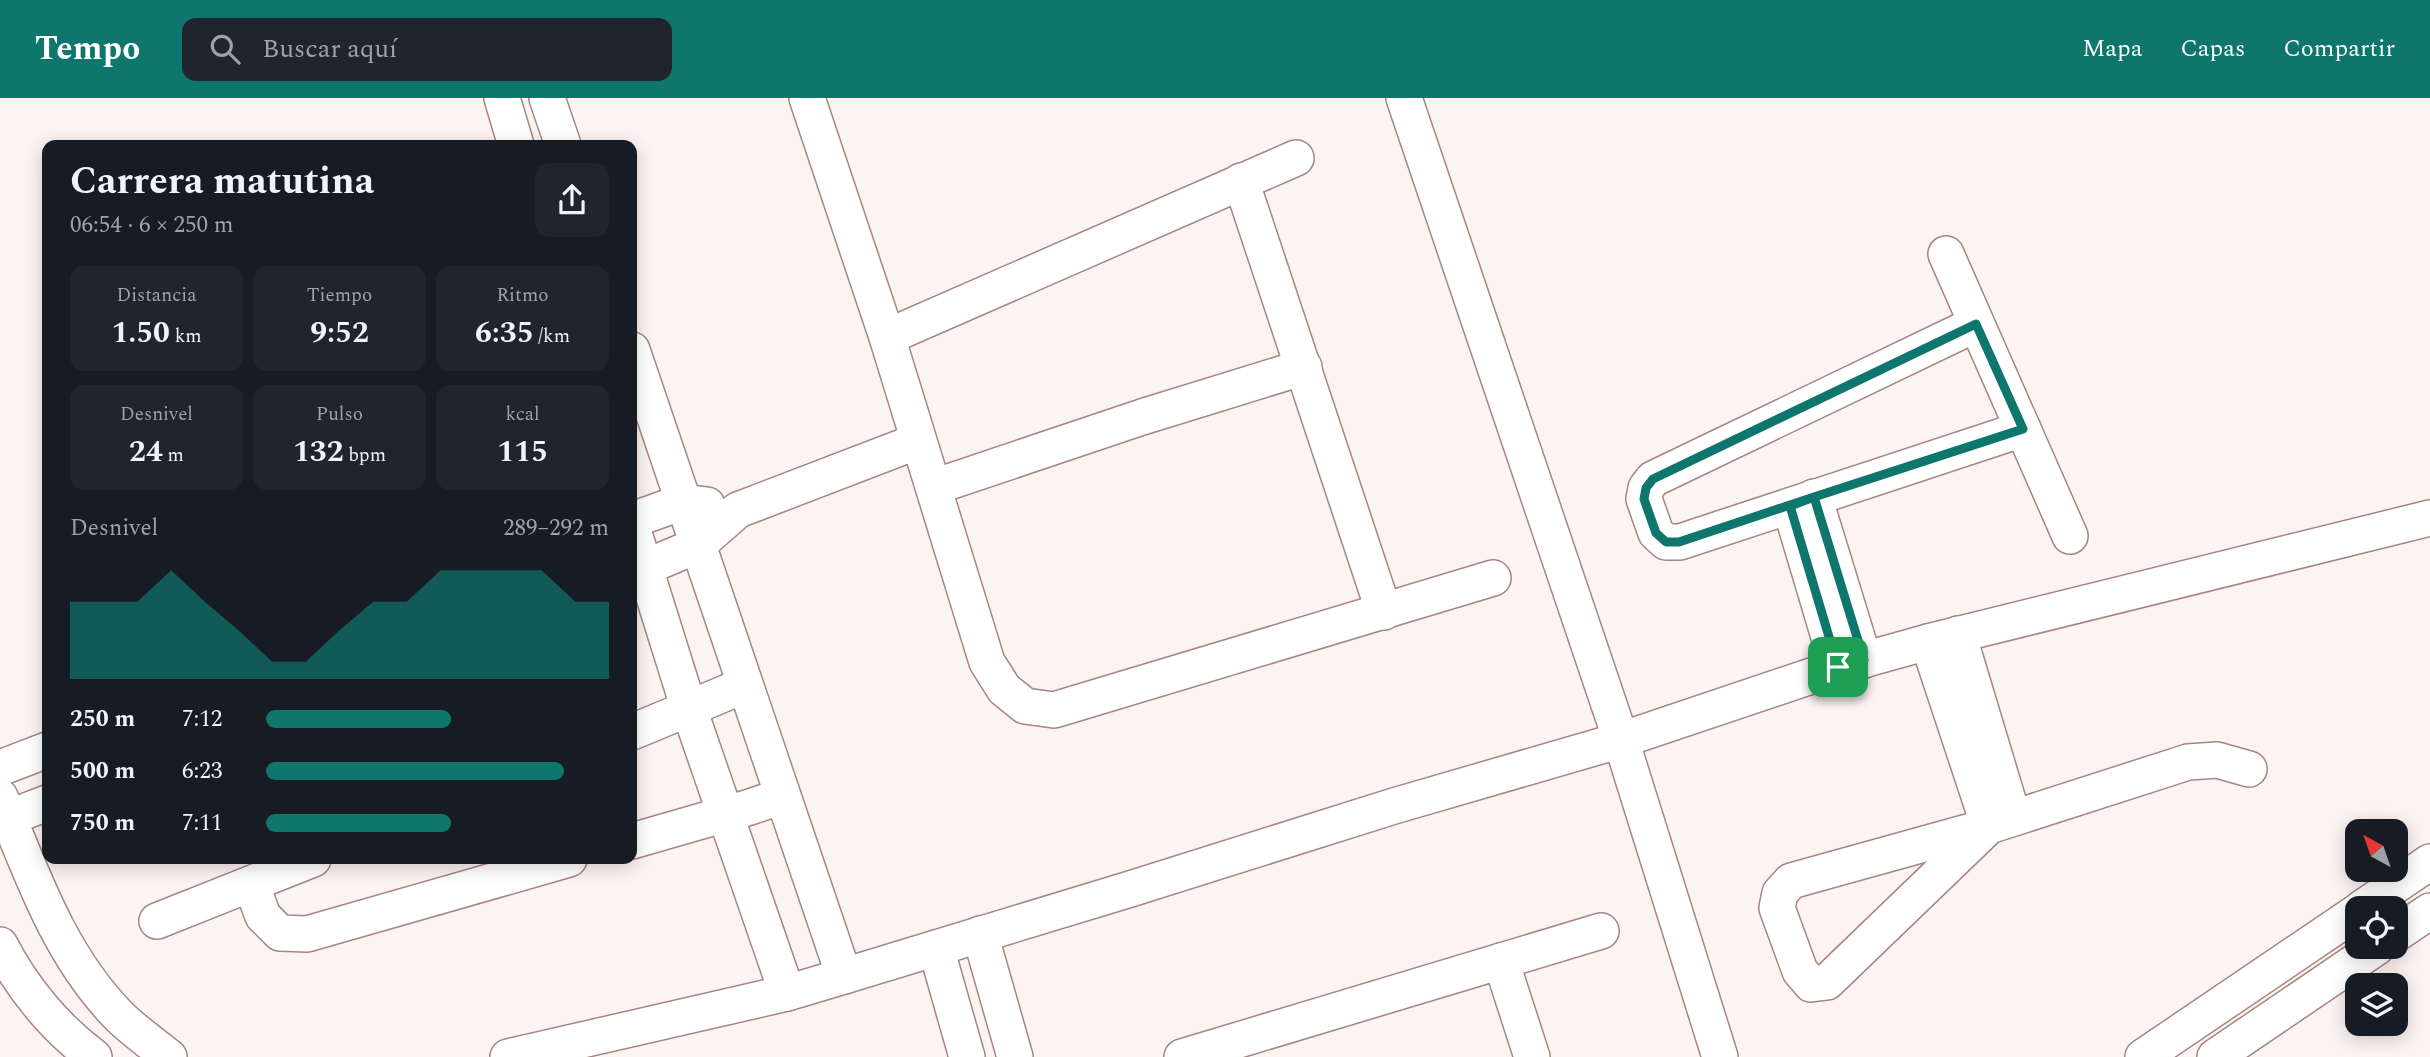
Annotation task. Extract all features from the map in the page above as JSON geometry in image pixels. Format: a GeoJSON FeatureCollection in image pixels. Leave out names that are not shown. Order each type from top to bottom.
{"type":"FeatureCollection","features":[{"type":"Feature","properties":{"kind":"street"},"geometry":{"type":"LineString","coordinates":[[502,98],[515,140]]}},
{"type":"Feature","properties":{"kind":"street"},"geometry":{"type":"LineString","coordinates":[[547,98],[561,140]]}},
{"type":"Feature","properties":{"kind":"street"},"geometry":{"type":"LineString","coordinates":[[807,98],[887,337],[987,662],[1004,689],[1025,706],[1054,709],[1493,578]]}},
{"type":"Feature","properties":{"kind":"street"},"geometry":{"type":"LineString","coordinates":[[1404,98],[1620,740],[1720,1057]]}},
{"type":"Feature","properties":{"kind":"street"},"geometry":{"type":"LineString","coordinates":[[887,337],[1296,158]]}},
{"type":"Feature","properties":{"kind":"street"},"geometry":{"type":"LineString","coordinates":[[1241,181],[1384,612]]}},
{"type":"Feature","properties":{"kind":"street"},"geometry":{"type":"LineString","coordinates":[[1946,254],[2070,536]]}},
{"type":"Feature","properties":{"kind":"street"},"geometry":{"type":"LineString","coordinates":[[1976,324],[1653,479],[1646,488],[1644,499],[1656,533],[1666,542],[1679,542],[2023,429]]}},
{"type":"Feature","properties":{"kind":"street"},"geometry":{"type":"LineString","coordinates":[[637,365],[845,976]]}},
{"type":"Feature","properties":{"kind":"street"},"geometry":{"type":"LineString","coordinates":[[934,487],[1304,367]]}},
{"type":"Feature","properties":{"kind":"street"},"geometry":{"type":"LineString","coordinates":[[787,993],[727,813],[638,570],[698,545],[738,510],[918,441]]}},
{"type":"Feature","properties":{"kind":"street"},"geometry":{"type":"LineString","coordinates":[[1802,501],[1851,663]]}},
{"type":"Feature","properties":{"kind":"street"},"geometry":{"type":"LineString","coordinates":[[637,518],[683,502],[738,510]]}},
{"type":"Feature","properties":{"kind":"street"},"geometry":{"type":"LineString","coordinates":[[508,1057],[787,993],[845,976],[1394,806],[1620,740],[1851,663],[2430,518]]}},
{"type":"Feature","properties":{"kind":"street"},"geometry":{"type":"LineString","coordinates":[[1943,638],[2001,821]]}},
{"type":"Feature","properties":{"kind":"street"},"geometry":{"type":"LineString","coordinates":[[637,730],[745,685]]}},
{"type":"Feature","properties":{"kind":"street"},"geometry":{"type":"LineString","coordinates":[[0,768],[42,752]]}},
{"type":"Feature","properties":{"kind":"street"},"geometry":{"type":"LineString","coordinates":[[2001,821],[1827,982],[1811,984],[1800,971],[1777,908],[1780,893],[1791,881],[2001,821],[2188,762],[2217,760],[2249,769]]}},
{"type":"Feature","properties":{"kind":"street"},"geometry":{"type":"LineString","coordinates":[[637,840],[782,796]]}},
{"type":"Feature","properties":{"kind":"street"},"geometry":{"type":"LineString","coordinates":[[42,804],[3,812],[44,905],[74,961],[120,1017],[169,1057]]}},
{"type":"Feature","properties":{"kind":"street"},"geometry":{"type":"LineString","coordinates":[[2380,896],[2430,862]]}},
{"type":"Feature","properties":{"kind":"street"},"geometry":{"type":"LineString","coordinates":[[157,921],[301,864]]}},
{"type":"Feature","properties":{"kind":"street"},"geometry":{"type":"LineString","coordinates":[[251,884],[263,916],[280,933],[307,934],[552,864]]}},
{"type":"Feature","properties":{"kind":"street"},"geometry":{"type":"LineString","coordinates":[[2408,926],[2430,911]]}},
{"type":"Feature","properties":{"kind":"street"},"geometry":{"type":"LineString","coordinates":[[2143,1057],[2345,920]]}},
{"type":"Feature","properties":{"kind":"street"},"geometry":{"type":"LineString","coordinates":[[1182,1057],[1601,931]]}},
{"type":"Feature","properties":{"kind":"street"},"geometry":{"type":"LineString","coordinates":[[980,934],[1015,1057]]}},
{"type":"Feature","properties":{"kind":"street"},"geometry":{"type":"LineString","coordinates":[[0,945],[17,977],[74,1042],[94,1057]]}},
{"type":"Feature","properties":{"kind":"street"},"geometry":{"type":"LineString","coordinates":[[936,947],[967,1057]]}},
{"type":"Feature","properties":{"kind":"street"},"geometry":{"type":"LineString","coordinates":[[2215,1057],[2359,959]]}},
{"type":"Feature","properties":{"kind":"street"},"geometry":{"type":"LineString","coordinates":[[1501,961],[1532,1057]]}},
{"type":"Feature","properties":{"kind":"route"},"geometry":{"type":"LineString","coordinates":[[1838,667],[1790,506],[1814,497],[2023,429],[1976,324],[1653,479],[1646,488],[1644,499],[1656,533],[1666,542],[1679,542],[1814,497],[1864,660],[1838,667]]}}]}
